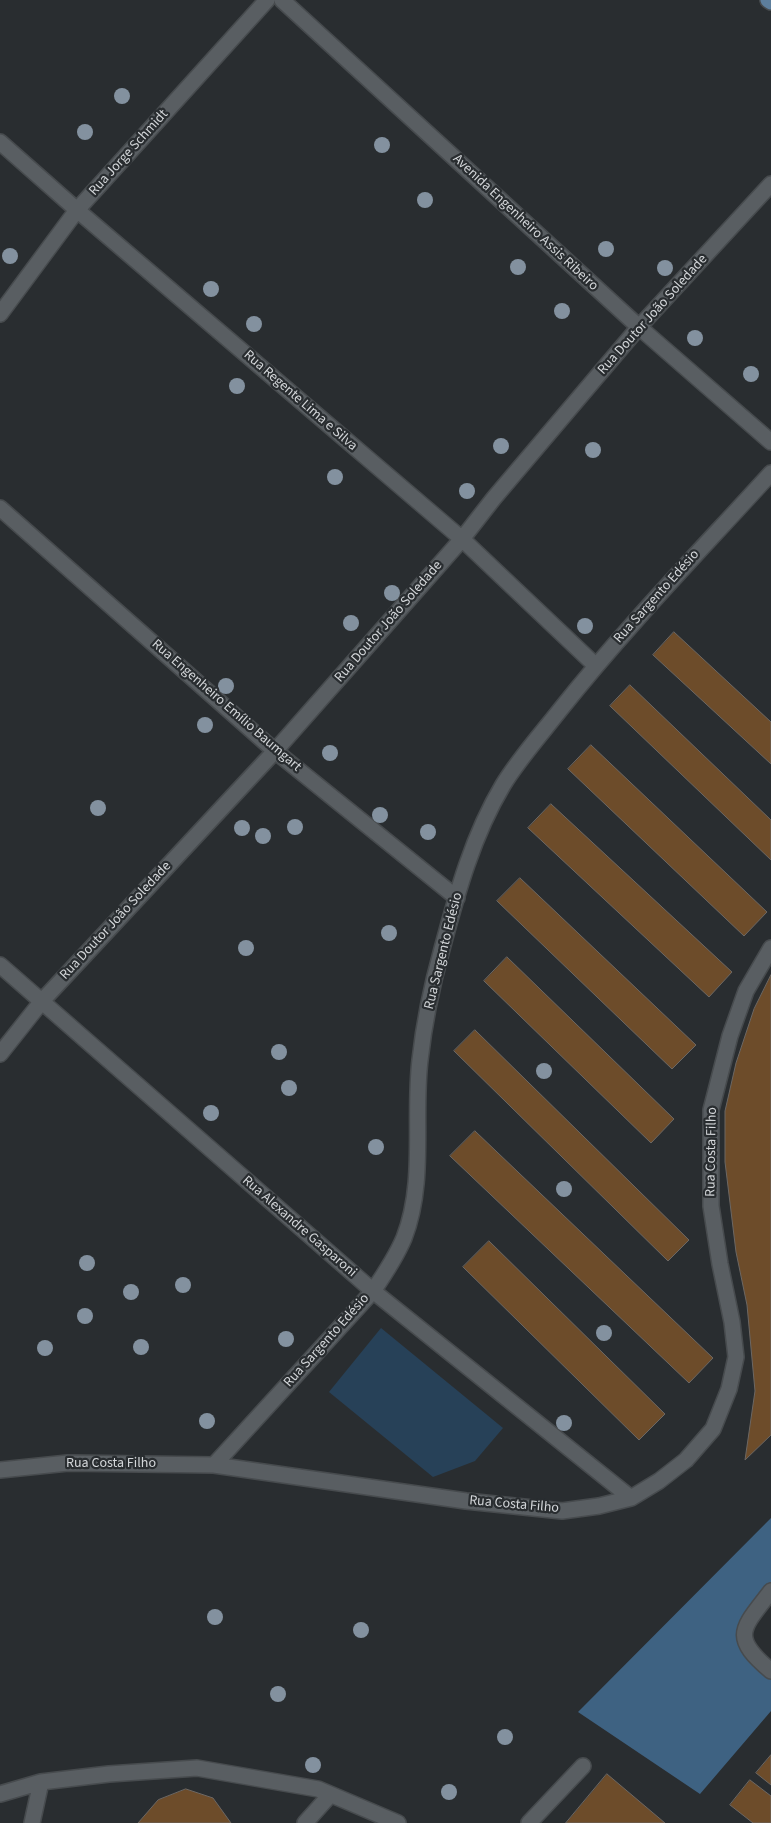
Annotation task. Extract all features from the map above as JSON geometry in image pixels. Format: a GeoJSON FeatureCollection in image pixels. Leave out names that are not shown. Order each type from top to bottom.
{"type":"FeatureCollection","features":[{"type":"Feature","properties":{"kind":"street","name":"Rua Jorge Schmidt"},"geometry":{"type":"LineString","coordinates":[[0,314],[77,210],[267,0]]}},
{"type":"Feature","properties":{"kind":"street","name":"Avenida Engenheiro Assis Ribeiro"},"geometry":{"type":"LineString","coordinates":[[282,0],[639,327],[771,442]]}},
{"type":"Feature","properties":{"kind":"street","name":"Rua Regente Lima e Silva"},"geometry":{"type":"LineString","coordinates":[[0,142],[77,210],[462,538],[595,665]]}},
{"type":"Feature","properties":{"kind":"street","name":"Rua Doutor João Soledade"},"geometry":{"type":"LineString","coordinates":[[0,1054],[42,1001],[275,751],[462,538],[639,327],[771,184]]}},
{"type":"Feature","properties":{"kind":"street","name":"Rua Sargento Edésio"},"geometry":{"type":"LineString","coordinates":[[214,1465],[373,1291],[388,1269],[403,1240],[415,1187],[416,1110],[420,1060],[430,996],[456,898],[472,849],[503,784],[595,665],[771,473]]}},
{"type":"Feature","properties":{"kind":"street","name":"Rua Engenheiro Emílio Baumgart"},"geometry":{"type":"LineString","coordinates":[[0,508],[275,751],[456,898]]}},
{"type":"Feature","properties":{"kind":"street","name":"Rua Costa Filho"},"geometry":{"type":"LineString","coordinates":[[0,1470],[68,1463],[214,1465],[457,1500],[562,1511],[599,1506],[631,1498],[658,1481],[686,1460],[714,1429],[729,1389],[736,1356],[732,1322],[711,1206],[711,1110],[730,1036],[746,991],[771,948]]}},
{"type":"Feature","properties":{"kind":"street","name":"Rua Alexandre Gasparoni"},"geometry":{"type":"LineString","coordinates":[[0,965],[373,1291],[631,1498]]}},
{"type":"Feature","properties":{"kind":"street"},"geometry":{"type":"LineString","coordinates":[[771,1591],[746,1624],[744,1637],[749,1650],[771,1671]]}},
{"type":"Feature","properties":{"kind":"street"},"geometry":{"type":"LineString","coordinates":[[529,1823],[583,1766]]}},
{"type":"Feature","properties":{"kind":"street"},"geometry":{"type":"LineString","coordinates":[[0,1794],[41,1782],[109,1774],[197,1768],[318,1790],[398,1823]]}},
{"type":"Feature","properties":{"kind":"street"},"geometry":{"type":"LineString","coordinates":[[32,1823],[41,1782]]}},
{"type":"Feature","properties":{"kind":"street"},"geometry":{"type":"LineString","coordinates":[[305,1823],[330,1795]]}},
{"type":"Feature","properties":{"kind":"shaded area"},"geometry":{"type":"Polygon","coordinates":[[[381,1328],[503,1428],[475,1461],[433,1477],[329,1392],[381,1328]]]}},
{"type":"Feature","properties":{"kind":"shaded area"},"geometry":{"type":"Polygon","coordinates":[[[771,1518],[771,1594],[746,1624],[767,1668],[771,1671],[771,1711],[700,1794],[578,1712],[771,1518]]]}},
{"type":"Feature","properties":{"kind":"building"},"geometry":{"type":"Polygon","coordinates":[[[674,632],[771,722],[771,764],[653,655],[674,632]]]}},
{"type":"Feature","properties":{"kind":"building"},"geometry":{"type":"Polygon","coordinates":[[[630,685],[771,820],[771,860],[610,706],[630,685]]]}},
{"type":"Feature","properties":{"kind":"building"},"geometry":{"type":"Polygon","coordinates":[[[591,745],[767,912],[744,936],[568,769],[591,745]]]}},
{"type":"Feature","properties":{"kind":"building"},"geometry":{"type":"Polygon","coordinates":[[[551,804],[732,972],[709,997],[528,828],[551,804]]]}},
{"type":"Feature","properties":{"kind":"building"},"geometry":{"type":"Polygon","coordinates":[[[520,878],[696,1045],[672,1069],[497,901],[520,878]]]}},
{"type":"Feature","properties":{"kind":"building"},"geometry":{"type":"Polygon","coordinates":[[[507,957],[674,1119],[651,1143],[484,981],[507,957]]]}},
{"type":"Feature","properties":{"kind":"building"},"geometry":{"type":"Polygon","coordinates":[[[771,975],[771,1435],[745,1460],[755,1391],[747,1305],[736,1252],[725,1162],[725,1111],[736,1063],[754,1009],[771,975]]]}},
{"type":"Feature","properties":{"kind":"building"},"geometry":{"type":"Polygon","coordinates":[[[475,1030],[689,1240],[668,1261],[454,1051],[475,1030]]]}},
{"type":"Feature","properties":{"kind":"building"},"geometry":{"type":"Polygon","coordinates":[[[475,1131],[713,1358],[689,1383],[450,1156],[475,1131]]]}},
{"type":"Feature","properties":{"kind":"building"},"geometry":{"type":"Polygon","coordinates":[[[489,1241],[665,1414],[639,1440],[463,1267],[489,1241]]]}},
{"type":"Feature","properties":{"kind":"building"},"geometry":{"type":"Polygon","coordinates":[[[771,1755],[771,1785],[756,1773],[771,1755]]]}},
{"type":"Feature","properties":{"kind":"building"},"geometry":{"type":"Polygon","coordinates":[[[607,1774],[665,1823],[566,1823],[607,1774]]]}},
{"type":"Feature","properties":{"kind":"building"},"geometry":{"type":"Polygon","coordinates":[[[750,1780],[771,1796],[771,1823],[753,1823],[730,1805],[750,1780]]]}},
{"type":"Feature","properties":{"kind":"building"},"geometry":{"type":"Polygon","coordinates":[[[186,1789],[213,1798],[231,1823],[138,1823],[158,1800],[186,1789]]]}}]}
